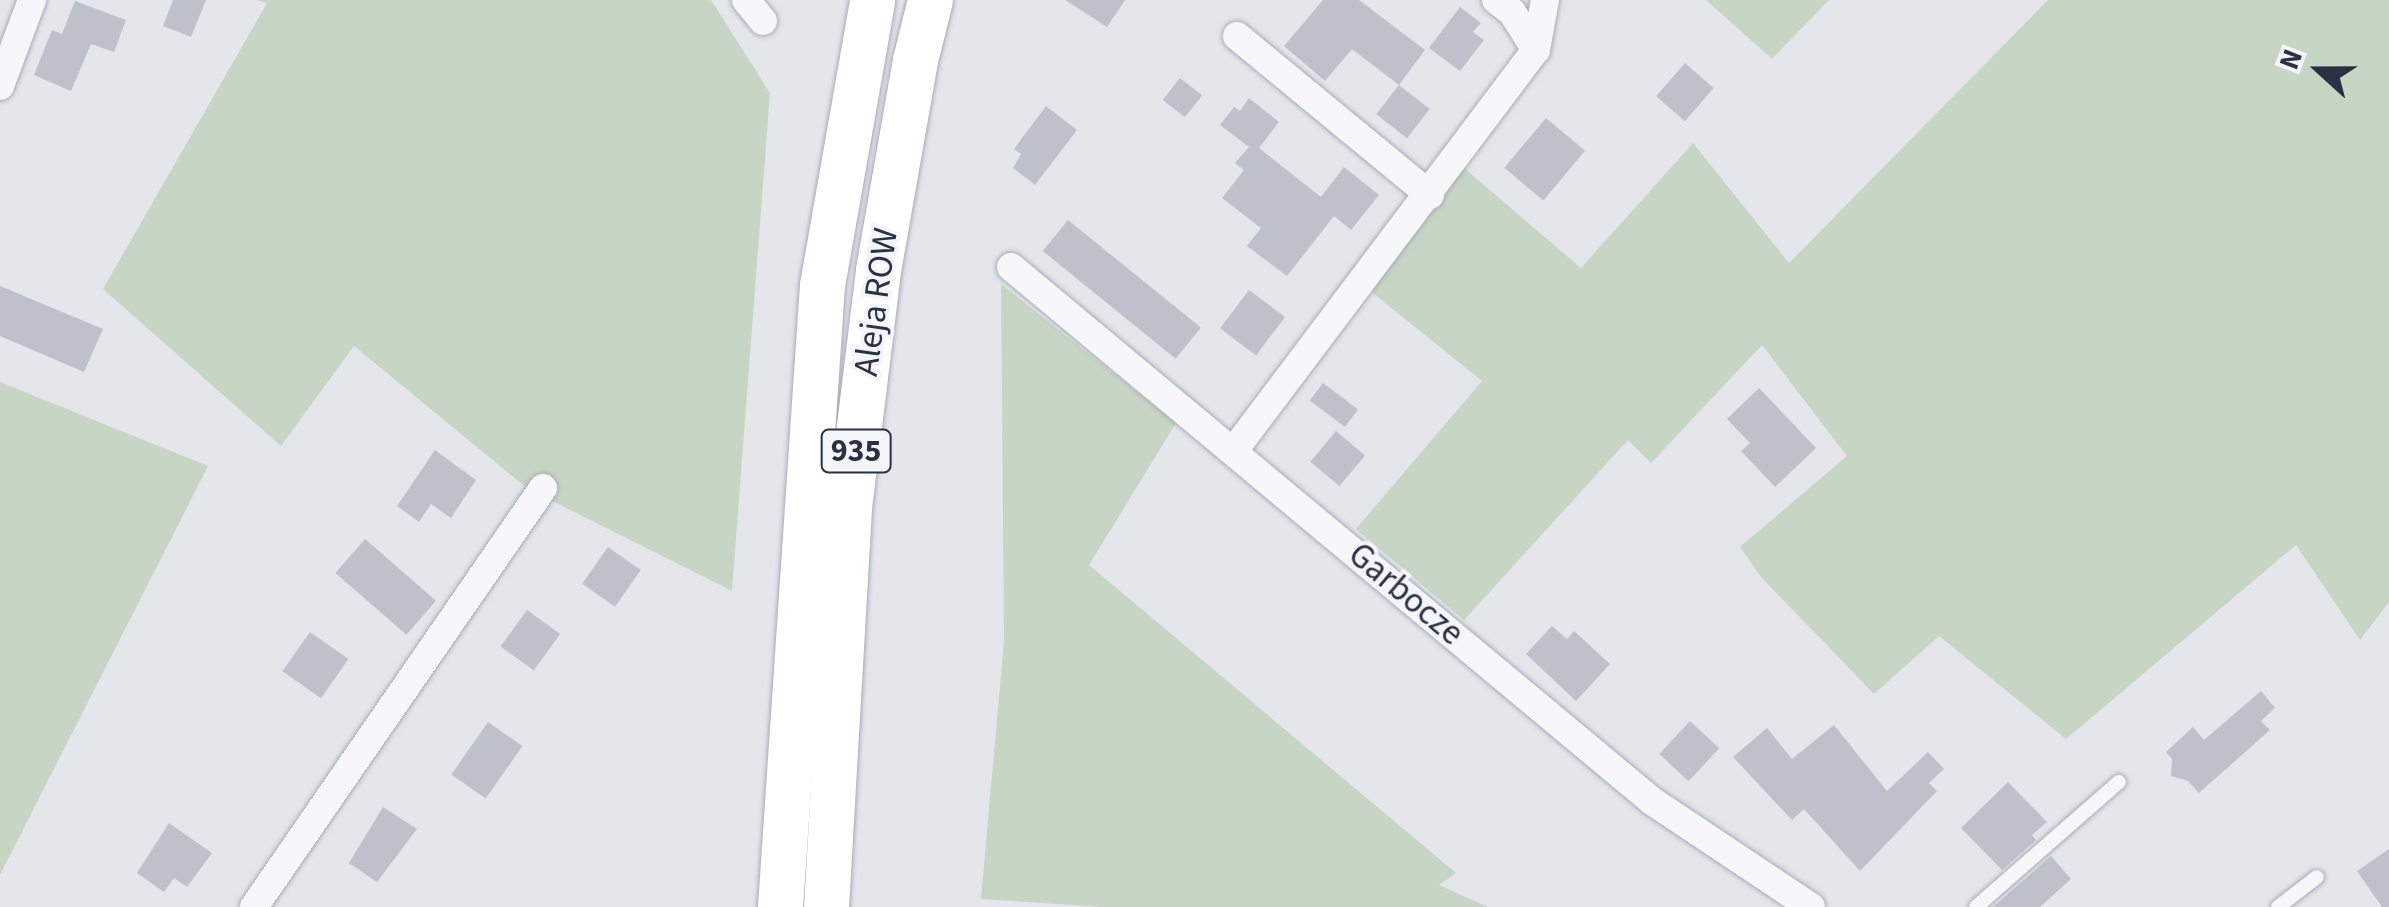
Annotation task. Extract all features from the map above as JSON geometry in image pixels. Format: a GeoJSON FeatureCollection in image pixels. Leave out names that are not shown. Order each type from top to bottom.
{"type":"FeatureCollection","features":[{"type":"Feature","properties":{"kind":"main road","name":"Aleja ROW"},"geometry":{"type":"LineString","coordinates":[[780,907],[822,285],[872,0]]}},
{"type":"Feature","properties":{"kind":"main road","name":"Aleja ROW"},"geometry":{"type":"LineString","coordinates":[[826,907],[850,507],[878,270],[914,60],[930,0]]}},
{"type":"Feature","properties":{"kind":"street"},"geometry":{"type":"LineString","coordinates":[[0,86],[32,0]]}},
{"type":"Feature","properties":{"kind":"street"},"geometry":{"type":"LineString","coordinates":[[1496,0],[1512,12],[1536,50]]}},
{"type":"Feature","properties":{"kind":"street"},"geometry":{"type":"LineString","coordinates":[[1236,449],[1536,50],[1545,0]]}},
{"type":"Feature","properties":{"kind":"street"},"geometry":{"type":"LineString","coordinates":[[1236,36],[1430,195]]}},
{"type":"Feature","properties":{"kind":"street","name":"Garbocze"},"geometry":{"type":"LineString","coordinates":[[1012,267],[1236,449],[1652,801],[1811,907]]}},
{"type":"Feature","properties":{"kind":"street"},"geometry":{"type":"LineString","coordinates":[[254,907],[543,488]]}},
{"type":"Feature","properties":{"kind":"lane"},"geometry":{"type":"LineString","coordinates":[[1976,907],[2119,782]]}},
{"type":"Feature","properties":{"kind":"lane"},"geometry":{"type":"LineString","coordinates":[[2278,907],[2317,877]]}},
{"type":"Feature","properties":{"kind":"green space"},"geometry":{"type":"Polygon","coordinates":[[[256,0],[711,0],[770,93],[732,591],[528,489],[354,346],[281,446],[103,289],[267,3],[256,0]]]}},
{"type":"Feature","properties":{"kind":"green space"},"geometry":{"type":"Polygon","coordinates":[[[1706,0],[1829,0],[1772,59],[1706,0]]]}},
{"type":"Feature","properties":{"kind":"green space"},"geometry":{"type":"Polygon","coordinates":[[[2048,0],[2389,0],[2389,602],[2360,640],[2296,545],[2066,739],[1939,636],[1874,694],[1762,578],[1740,547],[1847,456],[1762,345],[1651,463],[1628,440],[1464,620],[1356,529],[1482,381],[1369,290],[1463,167],[1581,268],[1693,143],[1789,263],[2048,0]]]}},
{"type":"Feature","properties":{"kind":"green space"},"geometry":{"type":"Polygon","coordinates":[[[1001,284],[1176,423],[1089,565],[1456,873],[1439,885],[1488,907],[1101,907],[981,899],[1004,641],[1001,284]]]}},
{"type":"Feature","properties":{"kind":"green space"},"geometry":{"type":"Polygon","coordinates":[[[0,382],[208,466],[0,875],[0,382]]]}},
{"type":"Feature","properties":{"kind":"building"},"geometry":{"type":"Polygon","coordinates":[[[173,0],[206,0],[191,37],[163,26],[173,0]]]}},
{"type":"Feature","properties":{"kind":"building"},"geometry":{"type":"Polygon","coordinates":[[[1065,0],[1125,0],[1107,27],[1065,0]]]}},
{"type":"Feature","properties":{"kind":"building"},"geometry":{"type":"Polygon","coordinates":[[[1323,0],[1359,0],[1425,50],[1399,85],[1352,49],[1325,81],[1284,46],[1323,0]]]}},
{"type":"Feature","properties":{"kind":"building"},"geometry":{"type":"Polygon","coordinates":[[[75,1],[126,20],[114,52],[91,44],[71,91],[34,75],[52,30],[62,34],[75,1]]]}},
{"type":"Feature","properties":{"kind":"building"},"geometry":{"type":"Polygon","coordinates":[[[1460,7],[1481,23],[1473,32],[1484,40],[1460,71],[1429,48],[1460,7]]]}},
{"type":"Feature","properties":{"kind":"building"},"geometry":{"type":"Polygon","coordinates":[[[1685,63],[1714,88],[1685,121],[1656,96],[1685,63]]]}},
{"type":"Feature","properties":{"kind":"building"},"geometry":{"type":"Polygon","coordinates":[[[1180,78],[1202,95],[1185,117],[1163,100],[1180,78]]]}},
{"type":"Feature","properties":{"kind":"building"},"geometry":{"type":"Polygon","coordinates":[[[1399,85],[1430,109],[1407,138],[1376,114],[1399,85]]]}},
{"type":"Feature","properties":{"kind":"building"},"geometry":{"type":"Polygon","coordinates":[[[1249,98],[1279,122],[1259,148],[1321,197],[1344,167],[1379,195],[1351,230],[1334,216],[1287,276],[1247,246],[1261,228],[1222,198],[1244,170],[1235,163],[1249,147],[1220,125],[1234,107],[1240,111],[1249,98]]]}},
{"type":"Feature","properties":{"kind":"building"},"geometry":{"type":"Polygon","coordinates":[[[1046,106],[1077,130],[1035,185],[1013,168],[1021,154],[1014,149],[1046,106]]]}},
{"type":"Feature","properties":{"kind":"building"},"geometry":{"type":"Polygon","coordinates":[[[1546,118],[1585,151],[1543,201],[1504,168],[1546,118]]]}},
{"type":"Feature","properties":{"kind":"building"},"geometry":{"type":"Polygon","coordinates":[[[1068,220],[1201,328],[1176,359],[1043,251],[1068,220]]]}},
{"type":"Feature","properties":{"kind":"building"},"geometry":{"type":"Polygon","coordinates":[[[0,286],[103,329],[84,372],[0,336],[0,286]]]}},
{"type":"Feature","properties":{"kind":"building"},"geometry":{"type":"Polygon","coordinates":[[[1249,290],[1285,317],[1256,355],[1220,328],[1249,290]]]}},
{"type":"Feature","properties":{"kind":"building"},"geometry":{"type":"Polygon","coordinates":[[[1323,383],[1358,409],[1345,427],[1310,401],[1323,383]]]}},
{"type":"Feature","properties":{"kind":"building"},"geometry":{"type":"Polygon","coordinates":[[[1759,388],[1816,448],[1775,487],[1741,451],[1750,443],[1727,419],[1759,388]]]}},
{"type":"Feature","properties":{"kind":"building"},"geometry":{"type":"Polygon","coordinates":[[[1336,431],[1365,455],[1339,486],[1310,462],[1336,431]]]}},
{"type":"Feature","properties":{"kind":"building"},"geometry":{"type":"Polygon","coordinates":[[[435,450],[476,480],[451,518],[431,504],[419,522],[397,506],[435,450]]]}},
{"type":"Feature","properties":{"kind":"building"},"geometry":{"type":"Polygon","coordinates":[[[365,539],[436,601],[406,635],[335,573],[365,539]]]}},
{"type":"Feature","properties":{"kind":"building"},"geometry":{"type":"Polygon","coordinates":[[[608,547],[641,570],[615,607],[582,584],[608,547]]]}},
{"type":"Feature","properties":{"kind":"building"},"geometry":{"type":"Polygon","coordinates":[[[527,610],[560,634],[534,671],[501,646],[527,610]]]}},
{"type":"Feature","properties":{"kind":"building"},"geometry":{"type":"Polygon","coordinates":[[[1552,626],[1567,639],[1574,631],[1610,664],[1576,701],[1526,654],[1552,626]]]}},
{"type":"Feature","properties":{"kind":"building"},"geometry":{"type":"Polygon","coordinates":[[[310,632],[349,659],[321,698],[282,671],[310,632]]]}},
{"type":"Feature","properties":{"kind":"building"},"geometry":{"type":"Polygon","coordinates":[[[2261,691],[2275,708],[2261,721],[2270,730],[2199,793],[2188,781],[2171,776],[2172,759],[2166,752],[2193,727],[2204,740],[2261,691]]]}},
{"type":"Feature","properties":{"kind":"building"},"geometry":{"type":"Polygon","coordinates":[[[1690,721],[1719,748],[1689,781],[1659,754],[1690,721]]]}},
{"type":"Feature","properties":{"kind":"building"},"geometry":{"type":"Polygon","coordinates":[[[488,722],[522,746],[486,799],[451,774],[488,722]]]}},
{"type":"Feature","properties":{"kind":"building"},"geometry":{"type":"Polygon","coordinates":[[[1834,725],[1887,791],[1928,752],[1944,769],[1929,783],[1937,791],[1860,871],[1804,809],[1792,820],[1733,757],[1767,728],[1792,759],[1834,725]]]}},
{"type":"Feature","properties":{"kind":"building"},"geometry":{"type":"Polygon","coordinates":[[[2008,782],[2047,822],[2032,835],[2036,840],[2002,870],[1961,828],[2008,782]]]}},
{"type":"Feature","properties":{"kind":"building"},"geometry":{"type":"Polygon","coordinates":[[[383,807],[417,829],[377,882],[349,863],[383,807]]]}},
{"type":"Feature","properties":{"kind":"building"},"geometry":{"type":"Polygon","coordinates":[[[169,823],[212,853],[187,887],[174,878],[164,892],[137,873],[169,823]]]}},
{"type":"Feature","properties":{"kind":"building"},"geometry":{"type":"Polygon","coordinates":[[[2389,849],[2389,907],[2382,907],[2357,871],[2389,849]]]}},
{"type":"Feature","properties":{"kind":"building"},"geometry":{"type":"Polygon","coordinates":[[[2051,856],[2071,879],[2040,907],[1993,907],[2051,856]]]}}]}
